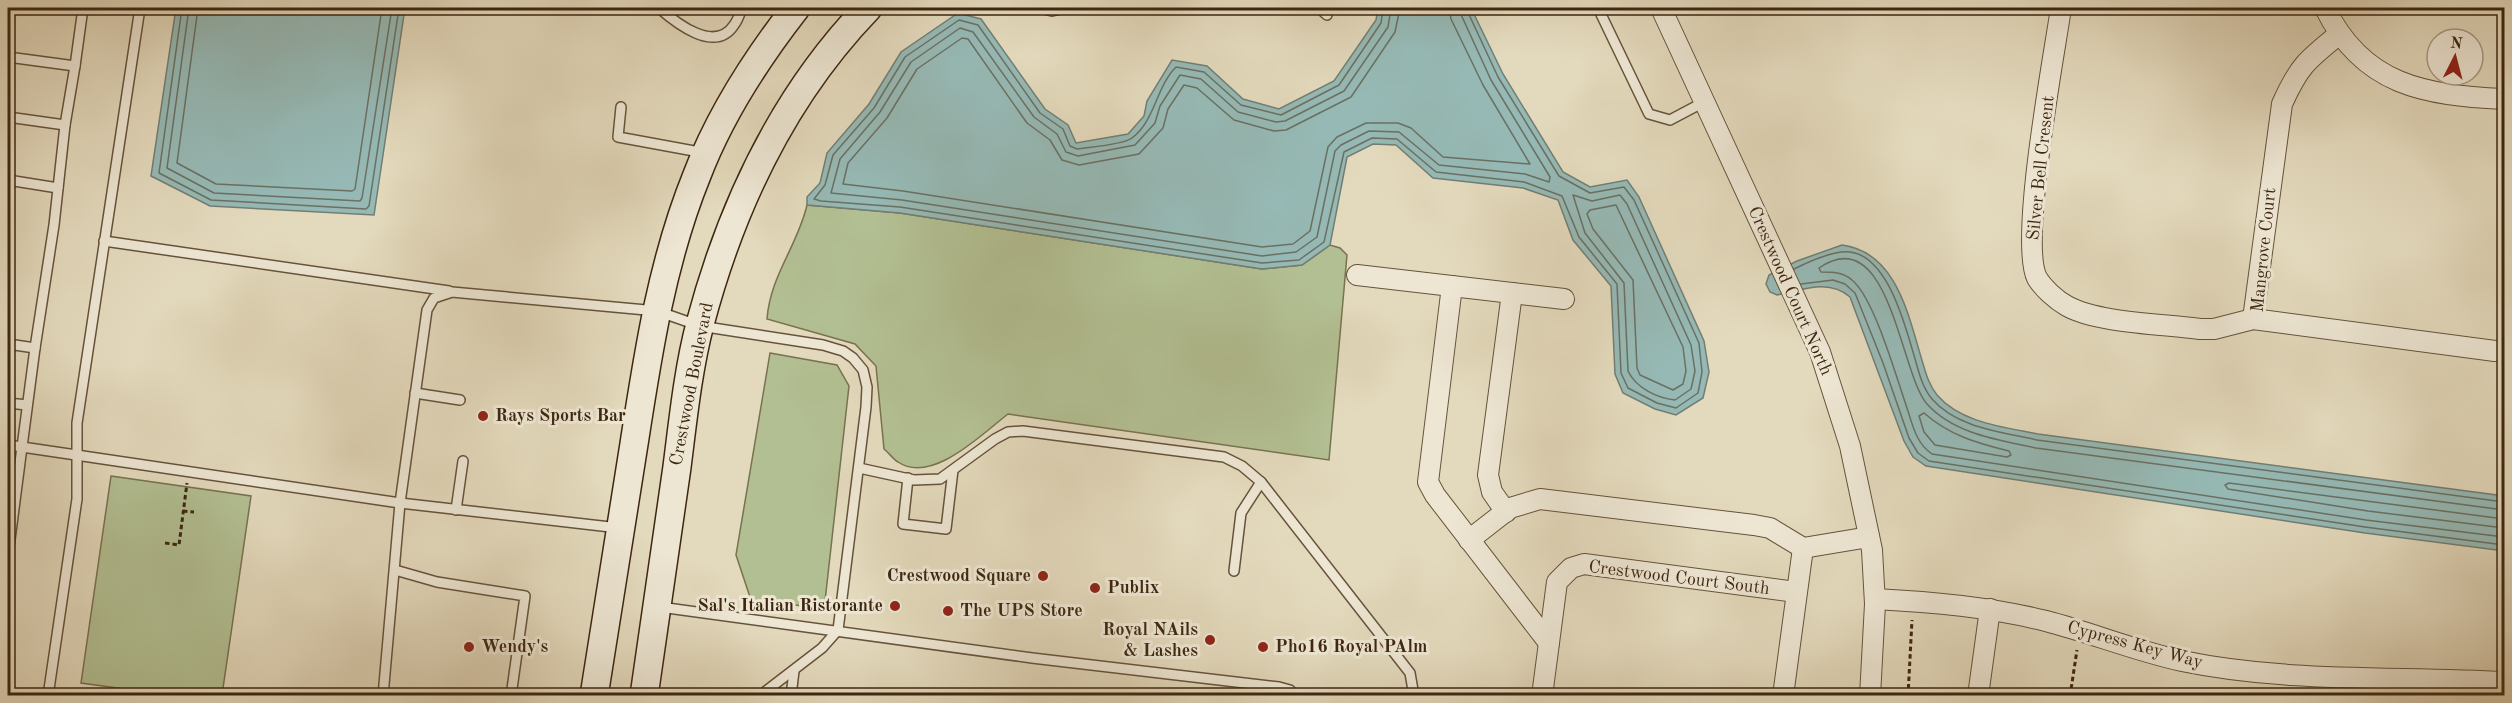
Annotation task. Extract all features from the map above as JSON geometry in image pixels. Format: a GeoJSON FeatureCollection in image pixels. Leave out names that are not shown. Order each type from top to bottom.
{"type":"FeatureCollection","features":[{"type":"Feature","properties":{"kind":"main road"},"geometry":{"type":"LineString","coordinates":[[594,696],[657,311],[673,243],[697,173],[762,51],[796,8]]}},
{"type":"Feature","properties":{"kind":"main road","name":"Crestwood Boulevard"},"geometry":{"type":"LineString","coordinates":[[644,696],[686,404],[700,326],[740,205],[768,149],[805,83],[842,35],[868,8]]}},
{"type":"Feature","properties":{"kind":"street","name":"Crestwood Court North"},"geometry":{"type":"LineString","coordinates":[[1662,8],[1800,309],[1833,390],[1850,446],[1869,537],[1875,599],[1870,696]]}},
{"type":"Feature","properties":{"kind":"street","name":"Silver Bell Cresent"},"geometry":{"type":"LineString","coordinates":[[2061,8],[2033,209],[2032,252],[2036,277],[2064,305],[2091,315],[2200,329],[2228,326],[2253,319]]}},
{"type":"Feature","properties":{"kind":"street"},"geometry":{"type":"LineString","coordinates":[[2325,8],[2338,35],[2378,71],[2397,81],[2453,96],[2505,99]]}},
{"type":"Feature","properties":{"kind":"street","name":"Mangrove Court"},"geometry":{"type":"LineString","coordinates":[[2338,35],[2309,58],[2295,74],[2282,104],[2253,319],[2495,351]]}},
{"type":"Feature","properties":{"kind":"street"},"geometry":{"type":"LineString","coordinates":[[1357,275],[1564,299]]}},
{"type":"Feature","properties":{"kind":"street"},"geometry":{"type":"LineString","coordinates":[[1452,286],[1428,482],[1469,540],[1549,642]]}},
{"type":"Feature","properties":{"kind":"street"},"geometry":{"type":"LineString","coordinates":[[1506,512],[1492,492],[1488,475],[1512,293]]}},
{"type":"Feature","properties":{"kind":"street"},"geometry":{"type":"LineString","coordinates":[[1469,540],[1506,512],[1521,504],[1540,499],[1754,525],[1770,528],[1803,548],[1869,537]]}},
{"type":"Feature","properties":{"kind":"street","name":"Crestwood Court South"},"geometry":{"type":"LineString","coordinates":[[1783,696],[1803,548]]}},
{"type":"Feature","properties":{"kind":"street","name":"Crestwood Court South"},"geometry":{"type":"LineString","coordinates":[[1542,696],[1557,582],[1571,568],[1584,564],[1796,592]]}},
{"type":"Feature","properties":{"kind":"street","name":"Cypress Key Way"},"geometry":{"type":"LineString","coordinates":[[1875,599],[1989,609],[2046,621],[2182,660],[2236,669],[2302,677],[2505,682]]}},
{"type":"Feature","properties":{"kind":"street"},"geometry":{"type":"LineString","coordinates":[[1978,696],[1989,609]]}},
{"type":"Feature","properties":{"kind":"lane"},"geometry":{"type":"LineString","coordinates":[[8,555],[12,487],[22,447],[83,8]]}},
{"type":"Feature","properties":{"kind":"lane"},"geometry":{"type":"LineString","coordinates":[[64,696],[48,694],[77,499],[77,423],[140,8]]}},
{"type":"Feature","properties":{"kind":"lane"},"geometry":{"type":"LineString","coordinates":[[659,8],[694,33],[709,38],[721,35],[734,27],[742,8]]}},
{"type":"Feature","properties":{"kind":"lane"},"geometry":{"type":"LineString","coordinates":[[1039,8],[1052,11],[1065,8]]}},
{"type":"Feature","properties":{"kind":"lane"},"geometry":{"type":"LineString","coordinates":[[1319,8],[1327,15]]}},
{"type":"Feature","properties":{"kind":"lane"},"geometry":{"type":"LineString","coordinates":[[1598,8],[1649,114],[1670,120],[1704,102]]}},
{"type":"Feature","properties":{"kind":"lane"},"geometry":{"type":"LineString","coordinates":[[8,57],[75,66]]}},
{"type":"Feature","properties":{"kind":"lane"},"geometry":{"type":"LineString","coordinates":[[621,107],[618,137],[707,154]]}},
{"type":"Feature","properties":{"kind":"lane"},"geometry":{"type":"LineString","coordinates":[[8,117],[65,125]]}},
{"type":"Feature","properties":{"kind":"lane"},"geometry":{"type":"LineString","coordinates":[[8,180],[58,188]]}},
{"type":"Feature","properties":{"kind":"lane"},"geometry":{"type":"LineString","coordinates":[[104,241],[452,292],[657,311],[700,326],[823,345],[843,351],[854,358],[863,370],[867,387],[838,630],[822,648],[766,691],[766,696]]}},
{"type":"Feature","properties":{"kind":"lane"},"geometry":{"type":"LineString","coordinates":[[383,696],[400,503],[427,310],[434,298],[452,292]]}},
{"type":"Feature","properties":{"kind":"lane"},"geometry":{"type":"LineString","coordinates":[[8,344],[35,348]]}},
{"type":"Feature","properties":{"kind":"lane"},"geometry":{"type":"LineString","coordinates":[[415,393],[460,400]]}},
{"type":"Feature","properties":{"kind":"lane"},"geometry":{"type":"LineString","coordinates":[[8,403],[27,405]]}},
{"type":"Feature","properties":{"kind":"lane"},"geometry":{"type":"LineString","coordinates":[[859,468],[908,478],[940,479],[1002,435],[1023,431],[1224,457],[1242,466],[1261,482],[1410,673],[1414,696]]}},
{"type":"Feature","properties":{"kind":"lane"},"geometry":{"type":"LineString","coordinates":[[8,445],[400,503],[621,528]]}},
{"type":"Feature","properties":{"kind":"lane"},"geometry":{"type":"LineString","coordinates":[[456,510],[463,461]]}},
{"type":"Feature","properties":{"kind":"lane"},"geometry":{"type":"LineString","coordinates":[[908,478],[903,524],[946,529],[953,470]]}},
{"type":"Feature","properties":{"kind":"lane"},"geometry":{"type":"LineString","coordinates":[[1234,571],[1241,513],[1261,482]]}},
{"type":"Feature","properties":{"kind":"lane"},"geometry":{"type":"LineString","coordinates":[[395,570],[437,582],[525,596],[511,696]]}},
{"type":"Feature","properties":{"kind":"lane"},"geometry":{"type":"LineString","coordinates":[[657,606],[1080,664],[1279,687],[1290,690],[1295,696]]}},
{"type":"Feature","properties":{"kind":"lane"},"geometry":{"type":"LineString","coordinates":[[791,696],[794,671]]}},
{"type":"Feature","properties":{"kind":"path"},"geometry":{"type":"LineString","coordinates":[[165,543],[178,545],[188,473]]}},
{"type":"Feature","properties":{"kind":"path"},"geometry":{"type":"LineString","coordinates":[[183,511],[194,512]]}},
{"type":"Feature","properties":{"kind":"path"},"geometry":{"type":"LineString","coordinates":[[1908,696],[1912,620]]}},
{"type":"Feature","properties":{"kind":"path"},"geometry":{"type":"LineString","coordinates":[[2070,696],[2078,648]]}},
{"type":"Feature","properties":{"kind":"green space"},"geometry":{"type":"Polygon","coordinates":[[[807,205],[900,213],[1262,269],[1302,265],[1330,245],[1340,248],[1347,255],[1329,460],[1008,414],[971,444],[941,462],[926,467],[911,467],[898,462],[884,449],[876,366],[855,344],[767,319],[773,289],[803,220],[807,205]]]}},
{"type":"Feature","properties":{"kind":"green space"},"geometry":{"type":"Polygon","coordinates":[[[770,353],[837,365],[849,386],[825,601],[812,607],[751,600],[736,555],[770,353]]]}},
{"type":"Feature","properties":{"kind":"green space"},"geometry":{"type":"Polygon","coordinates":[[[111,476],[251,496],[222,695],[169,695],[81,683],[111,476]]]}},
{"type":"Feature","properties":{"kind":"water"},"geometry":{"type":"Polygon","coordinates":[[[176,8],[405,8],[374,215],[210,206],[151,176],[176,8]]]}},
{"type":"Feature","properties":{"kind":"water"},"geometry":{"type":"Polygon","coordinates":[[[1378,8],[1471,8],[1503,74],[1563,172],[1590,187],[1627,180],[1639,197],[1704,341],[1709,372],[1703,398],[1676,415],[1655,409],[1623,393],[1615,374],[1611,286],[1573,240],[1558,200],[1523,188],[1433,178],[1396,145],[1373,144],[1347,157],[1330,245],[1302,265],[1262,269],[900,213],[807,205],[807,197],[820,183],[827,153],[869,104],[901,52],[958,13],[981,19],[1045,109],[1068,125],[1076,143],[1128,134],[1144,116],[1147,101],[1172,60],[1207,66],[1243,99],[1279,109],[1334,81],[1376,20],[1378,8]]]}},
{"type":"Feature","properties":{"kind":"water"},"geometry":{"type":"Polygon","coordinates":[[[1842,245],[1860,250],[1875,259],[1887,272],[1905,305],[1931,386],[1937,395],[1958,412],[1997,426],[2038,434],[2504,496],[2504,551],[2365,533],[1926,466],[1913,457],[1904,441],[1850,297],[1842,291],[1824,287],[1806,288],[1777,295],[1770,292],[1766,284],[1769,275],[1797,261],[1842,245]]]}},
{"type":"Feature","properties":{"kind":"place","name":"Rays Sports Bar"},"geometry":{"type":"Point","coordinates":[483,416]}},
{"type":"Feature","properties":{"kind":"place","name":"Crestwood Square"},"geometry":{"type":"Point","coordinates":[1043,576]}},
{"type":"Feature","properties":{"kind":"place","name":"Publix"},"geometry":{"type":"Point","coordinates":[1095,588]}},
{"type":"Feature","properties":{"kind":"place","name":"Sal's Italian Ristorante"},"geometry":{"type":"Point","coordinates":[895,606]}},
{"type":"Feature","properties":{"kind":"place","name":"The UPS Store"},"geometry":{"type":"Point","coordinates":[948,611]}},
{"type":"Feature","properties":{"kind":"place","name":"Royal NAils & Lashes"},"geometry":{"type":"Point","coordinates":[1210,640]}},
{"type":"Feature","properties":{"kind":"place","name":"Wendy's"},"geometry":{"type":"Point","coordinates":[469,647]}},
{"type":"Feature","properties":{"kind":"place","name":"Pho16 Royal PAlm"},"geometry":{"type":"Point","coordinates":[1263,647]}}]}
